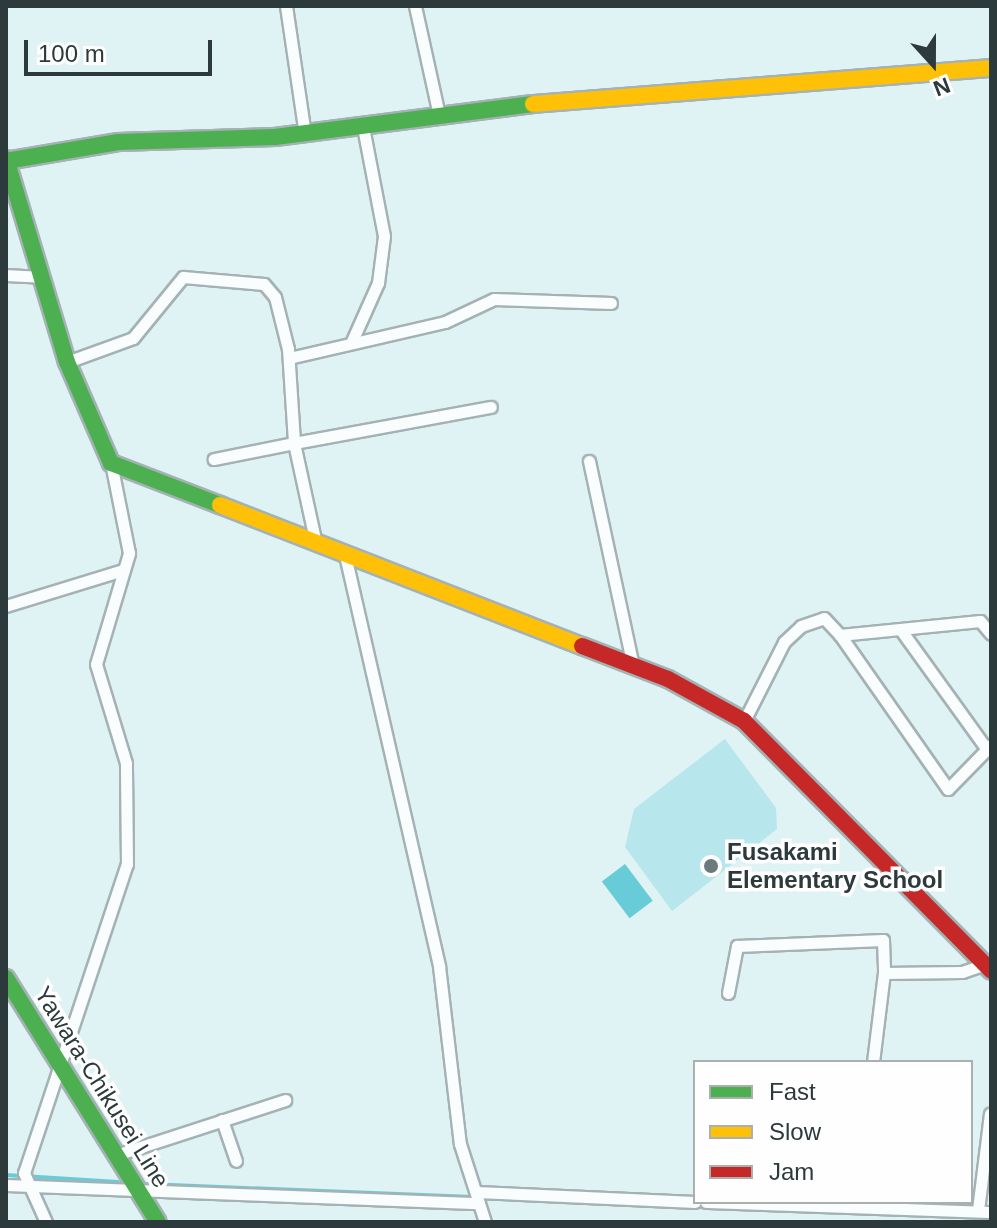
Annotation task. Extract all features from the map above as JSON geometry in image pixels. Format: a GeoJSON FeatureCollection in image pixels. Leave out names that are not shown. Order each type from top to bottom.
{"type":"FeatureCollection","features":[{"type":"Feature","properties":{"kind":"street"},"geometry":{"type":"LineString","coordinates":[[286,6],[305,134]]}},
{"type":"Feature","properties":{"kind":"street"},"geometry":{"type":"LineString","coordinates":[[415,6],[438,111]]}},
{"type":"Feature","properties":{"kind":"street"},"geometry":{"type":"LineString","coordinates":[[46,1222],[24,1179],[63,1070],[127,864],[126,763],[96,664],[129,540],[111,463],[67,362],[6,160],[118,142],[305,134],[363,127],[438,111],[991,68]]}},
{"type":"Feature","properties":{"kind":"street"},"geometry":{"type":"LineString","coordinates":[[352,341],[378,283],[384,236],[363,127]]}},
{"type":"Feature","properties":{"kind":"street"},"geometry":{"type":"LineString","coordinates":[[6,275],[41,277]]}},
{"type":"Feature","properties":{"kind":"street"},"geometry":{"type":"LineString","coordinates":[[67,362],[133,338],[183,277],[264,284],[275,297],[289,358],[294,443],[316,544]]}},
{"type":"Feature","properties":{"kind":"street"},"geometry":{"type":"LineString","coordinates":[[289,358],[445,322],[494,299],[611,303]]}},
{"type":"Feature","properties":{"kind":"street"},"geometry":{"type":"LineString","coordinates":[[214,459],[491,407]]}},
{"type":"Feature","properties":{"kind":"street"},"geometry":{"type":"LineString","coordinates":[[589,461],[633,666]]}},
{"type":"Feature","properties":{"kind":"street"},"geometry":{"type":"LineString","coordinates":[[111,463],[633,666],[744,721],[988,968]]}},
{"type":"Feature","properties":{"kind":"street"},"geometry":{"type":"LineString","coordinates":[[345,555],[439,966],[460,1144],[485,1222]]}},
{"type":"Feature","properties":{"kind":"street"},"geometry":{"type":"LineString","coordinates":[[6,606],[123,570]]}},
{"type":"Feature","properties":{"kind":"street"},"geometry":{"type":"LineString","coordinates":[[744,721],[784,642],[801,626],[824,618],[840,635],[948,789],[989,748],[903,633]]}},
{"type":"Feature","properties":{"kind":"street"},"geometry":{"type":"LineString","coordinates":[[840,635],[903,633],[980,621],[991,634]]}},
{"type":"Feature","properties":{"kind":"street"},"geometry":{"type":"LineString","coordinates":[[728,993],[737,946],[883,940],[884,973],[873,1060]]}},
{"type":"Feature","properties":{"kind":"street"},"geometry":{"type":"LineString","coordinates":[[884,973],[962,972],[988,968]]}},
{"type":"Feature","properties":{"kind":"street","name":"Yawara-Chikusei Line"},"geometry":{"type":"LineString","coordinates":[[6,978],[158,1222]]}},
{"type":"Feature","properties":{"kind":"street"},"geometry":{"type":"LineString","coordinates":[[116,1155],[285,1100]]}},
{"type":"Feature","properties":{"kind":"street"},"geometry":{"type":"LineString","coordinates":[[854,1204],[986,1211],[990,1114]]}},
{"type":"Feature","properties":{"kind":"street"},"geometry":{"type":"LineString","coordinates":[[222,1120],[236,1161]]}},
{"type":"Feature","properties":{"kind":"street"},"geometry":{"type":"LineString","coordinates":[[6,1185],[24,1179],[140,1194],[693,1202]]}},
{"type":"Feature","properties":{"kind":"shaded area"},"geometry":{"type":"Polygon","coordinates":[[[725,739],[776,808],[777,829],[672,911],[625,847],[634,809],[725,739]]]}},
{"type":"Feature","properties":{"kind":"water"},"geometry":{"type":"Polygon","coordinates":[[[625,864],[653,901],[630,918],[602,881],[625,864]]]}},
{"type":"Feature","properties":{"kind":"waterway"},"geometry":{"type":"LineString","coordinates":[[6,1175],[118,1182]]}},
{"type":"Feature","properties":{"kind":"waterway"},"geometry":{"type":"LineString","coordinates":[[147,1184],[473,1197]]}},
{"type":"Feature","properties":{"kind":"waterway"},"geometry":{"type":"LineString","coordinates":[[598,1203],[991,1217]]}},
{"type":"Feature","properties":{"kind":"traffic: fast"},"geometry":{"type":"LineString","coordinates":[[6,161],[118,142],[275,137],[533,104]]}},
{"type":"Feature","properties":{"kind":"traffic: fast"},"geometry":{"type":"LineString","coordinates":[[6,159],[67,362],[111,463],[220,505]]}},
{"type":"Feature","properties":{"kind":"traffic: fast"},"geometry":{"type":"LineString","coordinates":[[6,978],[158,1222]]}},
{"type":"Feature","properties":{"kind":"traffic: slow"},"geometry":{"type":"LineString","coordinates":[[533,104],[991,68]]}},
{"type":"Feature","properties":{"kind":"traffic: slow"},"geometry":{"type":"LineString","coordinates":[[220,505],[582,646]]}},
{"type":"Feature","properties":{"kind":"traffic: jam"},"geometry":{"type":"LineString","coordinates":[[582,646],[668,679],[744,721],[991,971]]}},
{"type":"Feature","properties":{"kind":"place","name":"Fusakami Elementary School"},"geometry":{"type":"Point","coordinates":[711,866]}}]}
